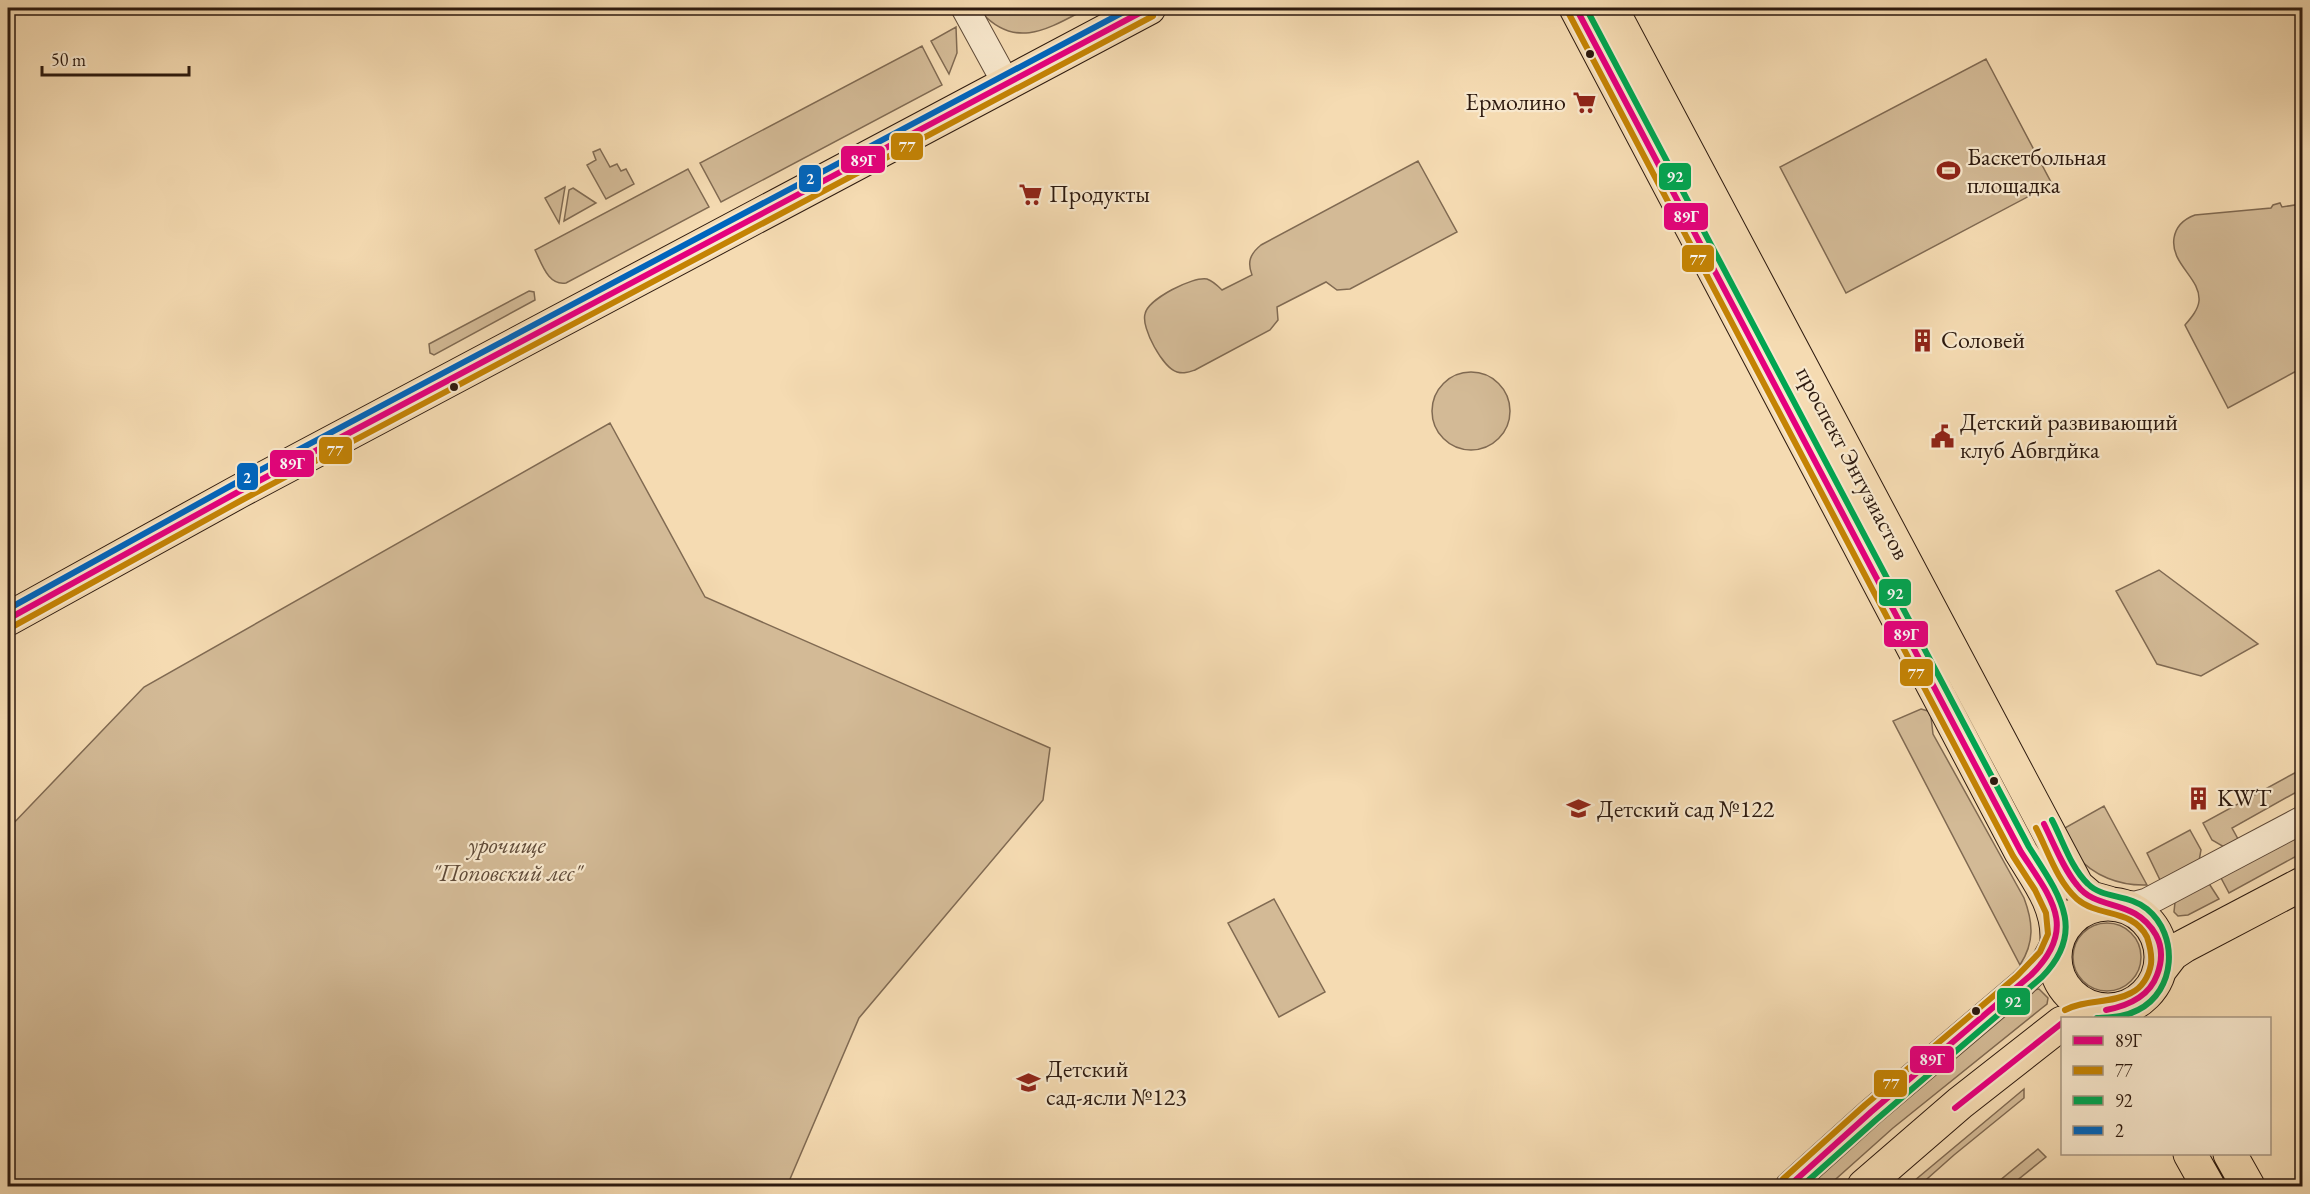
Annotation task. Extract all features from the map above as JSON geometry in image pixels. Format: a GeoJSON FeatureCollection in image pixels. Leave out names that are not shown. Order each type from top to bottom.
{"type":"FeatureCollection","features":[{"type":"Feature","properties":{"kind":"main road"},"geometry":{"type":"LineString","coordinates":[[8,619],[238,492],[1149,8]]}},
{"type":"Feature","properties":{"kind":"main road","name":"проспект Энтузиастов"},"geometry":{"type":"LineString","coordinates":[[1576,8],[2020,852],[2051,901],[2058,926],[2057,939]]}},
{"type":"Feature","properties":{"kind":"main road","name":"проспект Энтузиастов"},"geometry":{"type":"LineString","coordinates":[[1611,8],[2077,886],[2091,898],[2112,904]]}},
{"type":"Feature","properties":{"kind":"main road"},"geometry":{"type":"LineString","coordinates":[[2162,926],[2172,954],[2149,990],[2134,1003],[2097,1014],[2074,998],[2059,979],[2055,960],[2057,939],[2062,929],[2076,914],[2091,906],[2112,904],[2162,926],[2302,884]]}},
{"type":"Feature","properties":{"kind":"main road"},"geometry":{"type":"LineString","coordinates":[[2157,976],[2152,999],[2157,1017]]}},
{"type":"Feature","properties":{"kind":"main road"},"geometry":{"type":"LineString","coordinates":[[1864,1186],[1960,1103],[2061,1024]]}},
{"type":"Feature","properties":{"kind":"main road"},"geometry":{"type":"LineString","coordinates":[[2191,1155],[2208,1186]]}},
{"type":"Feature","properties":{"kind":"main road"},"geometry":{"type":"LineString","coordinates":[[2231,1155],[2248,1186]]}},
{"type":"Feature","properties":{"kind":"street"},"geometry":{"type":"LineString","coordinates":[[965,8],[1006,83]]}},
{"type":"Feature","properties":{"kind":"street"},"geometry":{"type":"LineString","coordinates":[[2162,926],[2302,820]]}},
{"type":"Feature","properties":{"kind":"street"},"geometry":{"type":"LineString","coordinates":[[1789,1186],[1871,1112],[2023,983],[2045,961],[2057,939]]}},
{"type":"Feature","properties":{"kind":"green space"},"geometry":{"type":"Polygon","coordinates":[[[994,8],[1088,8],[1047,28],[1021,33],[1008,31],[982,13],[994,8]]]}},
{"type":"Feature","properties":{"kind":"green space"},"geometry":{"type":"Polygon","coordinates":[[[956,27],[957,53],[949,74],[931,41],[956,27]]]}},
{"type":"Feature","properties":{"kind":"green space"},"geometry":{"type":"Polygon","coordinates":[[[922,46],[942,85],[721,202],[700,163],[922,46]]]}},
{"type":"Feature","properties":{"kind":"green space"},"geometry":{"type":"Polygon","coordinates":[[[1986,59],[2052,184],[1846,293],[1780,167],[1986,59]]]}},
{"type":"Feature","properties":{"kind":"green space"},"geometry":{"type":"Polygon","coordinates":[[[600,149],[610,167],[617,164],[621,171],[626,169],[634,184],[606,199],[587,165],[596,160],[593,152],[600,149]]]}},
{"type":"Feature","properties":{"kind":"green space"},"geometry":{"type":"Polygon","coordinates":[[[1418,161],[1457,232],[1350,289],[1337,290],[1326,282],[1277,307],[1278,320],[1270,330],[1195,370],[1177,372],[1171,369],[1160,356],[1146,328],[1145,320],[1148,308],[1154,302],[1192,281],[1207,279],[1222,290],[1252,275],[1250,258],[1261,245],[1418,161]]]}},
{"type":"Feature","properties":{"kind":"green space"},"geometry":{"type":"Polygon","coordinates":[[[688,169],[709,207],[566,283],[555,281],[546,273],[535,250],[688,169]]]}},
{"type":"Feature","properties":{"kind":"green space"},"geometry":{"type":"Polygon","coordinates":[[[565,187],[559,223],[545,198],[565,187]]]}},
{"type":"Feature","properties":{"kind":"green space"},"geometry":{"type":"Polygon","coordinates":[[[573,188],[596,203],[564,221],[569,190],[573,188]]]}},
{"type":"Feature","properties":{"kind":"green space"},"geometry":{"type":"Polygon","coordinates":[[[2302,200],[2302,368],[2228,408],[2185,325],[2194,314],[2199,301],[2195,285],[2176,256],[2175,234],[2181,223],[2195,215],[2271,208],[2280,203],[2282,207],[2301,204],[2302,200]]]}},
{"type":"Feature","properties":{"kind":"green space"},"geometry":{"type":"Polygon","coordinates":[[[529,291],[534,292],[535,300],[434,355],[430,353],[429,344],[529,291]]]}},
{"type":"Feature","properties":{"kind":"green space"},"geometry":{"type":"Polygon","coordinates":[[[1471,372],[1486,375],[1499,383],[1507,396],[1510,411],[1507,426],[1499,439],[1486,447],[1471,450],[1456,447],[1443,439],[1435,426],[1432,411],[1435,396],[1443,383],[1456,375],[1471,372]]]}},
{"type":"Feature","properties":{"kind":"green space","name":"урочище \"Поповский лес\""},"geometry":{"type":"Polygon","coordinates":[[[610,423],[705,597],[1050,748],[1043,800],[859,1018],[787,1186],[8,1186],[8,829],[144,687],[610,423]]]}},
{"type":"Feature","properties":{"kind":"green space"},"geometry":{"type":"Polygon","coordinates":[[[2159,570],[2258,644],[2201,676],[2157,664],[2116,591],[2159,570]]]}},
{"type":"Feature","properties":{"kind":"green space"},"geometry":{"type":"Polygon","coordinates":[[[1921,709],[1928,711],[1933,734],[2024,898],[2031,932],[2025,957],[2020,965],[1893,721],[1921,709]]]}},
{"type":"Feature","properties":{"kind":"green space"},"geometry":{"type":"Polygon","coordinates":[[[2302,769],[2302,793],[2300,790],[2232,828],[2238,839],[2224,847],[2212,840],[2203,823],[2302,769]]]}},
{"type":"Feature","properties":{"kind":"green space"},"geometry":{"type":"Polygon","coordinates":[[[2104,806],[2147,885],[2127,884],[2099,874],[2090,869],[2072,849],[2063,829],[2104,806]]]}},
{"type":"Feature","properties":{"kind":"green space"},"geometry":{"type":"Polygon","coordinates":[[[2190,830],[2201,850],[2199,861],[2161,882],[2147,853],[2190,830]]]}},
{"type":"Feature","properties":{"kind":"green space"},"geometry":{"type":"Polygon","coordinates":[[[2302,831],[2302,853],[2229,893],[2220,876],[2302,831]]]}},
{"type":"Feature","properties":{"kind":"green space"},"geometry":{"type":"Polygon","coordinates":[[[2208,882],[2219,899],[2188,915],[2178,916],[2174,912],[2175,902],[2208,882]]]}},
{"type":"Feature","properties":{"kind":"green space"},"geometry":{"type":"Polygon","coordinates":[[[1274,899],[1325,992],[1279,1017],[1228,923],[1274,899]]]}},
{"type":"Feature","properties":{"kind":"green space"},"geometry":{"type":"Polygon","coordinates":[[[2107,923],[2120,926],[2131,933],[2138,944],[2141,957],[2138,970],[2131,981],[2120,988],[2107,991],[2094,988],[2083,981],[2076,970],[2073,957],[2076,944],[2083,933],[2094,926],[2107,923]]]}},
{"type":"Feature","properties":{"kind":"green space"},"geometry":{"type":"Polygon","coordinates":[[[2039,989],[2048,998],[2047,1004],[1893,1128],[1828,1186],[1803,1186],[2034,990],[2039,989]]]}},
{"type":"Feature","properties":{"kind":"green space"},"geometry":{"type":"Polygon","coordinates":[[[2024,1089],[2024,1098],[1919,1186],[1908,1186],[2024,1089]]]}},
{"type":"Feature","properties":{"kind":"green space"},"geometry":{"type":"Polygon","coordinates":[[[2038,1149],[2046,1157],[2010,1186],[1993,1186],[2038,1149]]]}},
{"type":"Feature","properties":{"kind":"transit line","name":"2"},"geometry":{"type":"LineString","coordinates":[[8,609],[234,484],[1131,8]]}},
{"type":"Feature","properties":{"kind":"transit line","name":"89Г"},"geometry":{"type":"LineString","coordinates":[[8,619],[238,492],[1149,8]]}},
{"type":"Feature","properties":{"kind":"transit line","name":"89Г"},"geometry":{"type":"LineString","coordinates":[[1576,8],[2021,852],[2050,899],[2055,913],[2057,928],[2054,942],[2046,958],[2031,975],[1871,1112],[1789,1186]]}},
{"type":"Feature","properties":{"kind":"transit line","name":"92"},"geometry":{"type":"LineString","coordinates":[[1586,8],[2029,847],[2050,880],[2064,912],[2066,927],[2063,943],[2056,960],[2042,977],[1802,1186]]}},
{"type":"Feature","properties":{"kind":"transit line","name":"77"},"geometry":{"type":"LineString","coordinates":[[1568,12],[2013,856],[2035,890],[2046,913],[2048,934],[2040,952],[2017,976],[1865,1105],[1783,1179]]}},
{"type":"Feature","properties":{"kind":"transit line","name":"77"},"geometry":{"type":"LineString","coordinates":[[12,627],[242,500],[1153,16]]}},
{"type":"Feature","properties":{"kind":"transit line","name":"92"},"geometry":{"type":"LineString","coordinates":[[2052,820],[2082,878],[2094,889],[2140,904],[2147,909],[2157,920],[2168,947],[2169,962],[2166,977],[2160,990],[2151,1001],[2128,1014],[2108,1017]]}},
{"type":"Feature","properties":{"kind":"transit line","name":"89Г"},"geometry":{"type":"LineString","coordinates":[[2044,824],[2063,864],[2077,885],[2095,899],[2137,915],[2147,923],[2158,940],[2161,950],[2160,965],[2149,989],[2129,1003],[2106,1010]]}},
{"type":"Feature","properties":{"kind":"transit line","name":"77"},"geometry":{"type":"LineString","coordinates":[[2036,828],[2058,875],[2070,892],[2086,905],[2133,922],[2147,937],[2150,950],[2149,973],[2142,985],[2135,991],[2115,999],[2081,1004],[2065,1010]]}},
{"type":"Feature","properties":{"kind":"transit line","name":"89Г"},"geometry":{"type":"LineString","coordinates":[[1955,1108],[2061,1024]]}},
{"type":"Feature","properties":{"kind":"place","name":"Ермолино"},"geometry":{"type":"Point","coordinates":[1584,102]}},
{"type":"Feature","properties":{"kind":"place","name":"Баскетбольная площадка"},"geometry":{"type":"Point","coordinates":[1949,171]}},
{"type":"Feature","properties":{"kind":"place","name":"Продукты"},"geometry":{"type":"Point","coordinates":[1031,194]}},
{"type":"Feature","properties":{"kind":"place","name":"Соловей"},"geometry":{"type":"Point","coordinates":[1923,340]}},
{"type":"Feature","properties":{"kind":"place","name":"Детский развивающий клуб Абвгдйка"},"geometry":{"type":"Point","coordinates":[1942,436]}},
{"type":"Feature","properties":{"kind":"place","name":"KWT"},"geometry":{"type":"Point","coordinates":[2199,798]}},
{"type":"Feature","properties":{"kind":"place","name":"Детский сад №122"},"geometry":{"type":"Point","coordinates":[1579,809]}},
{"type":"Feature","properties":{"kind":"place","name":"Детский сад-ясли №123"},"geometry":{"type":"Point","coordinates":[1028,1083]}}]}
